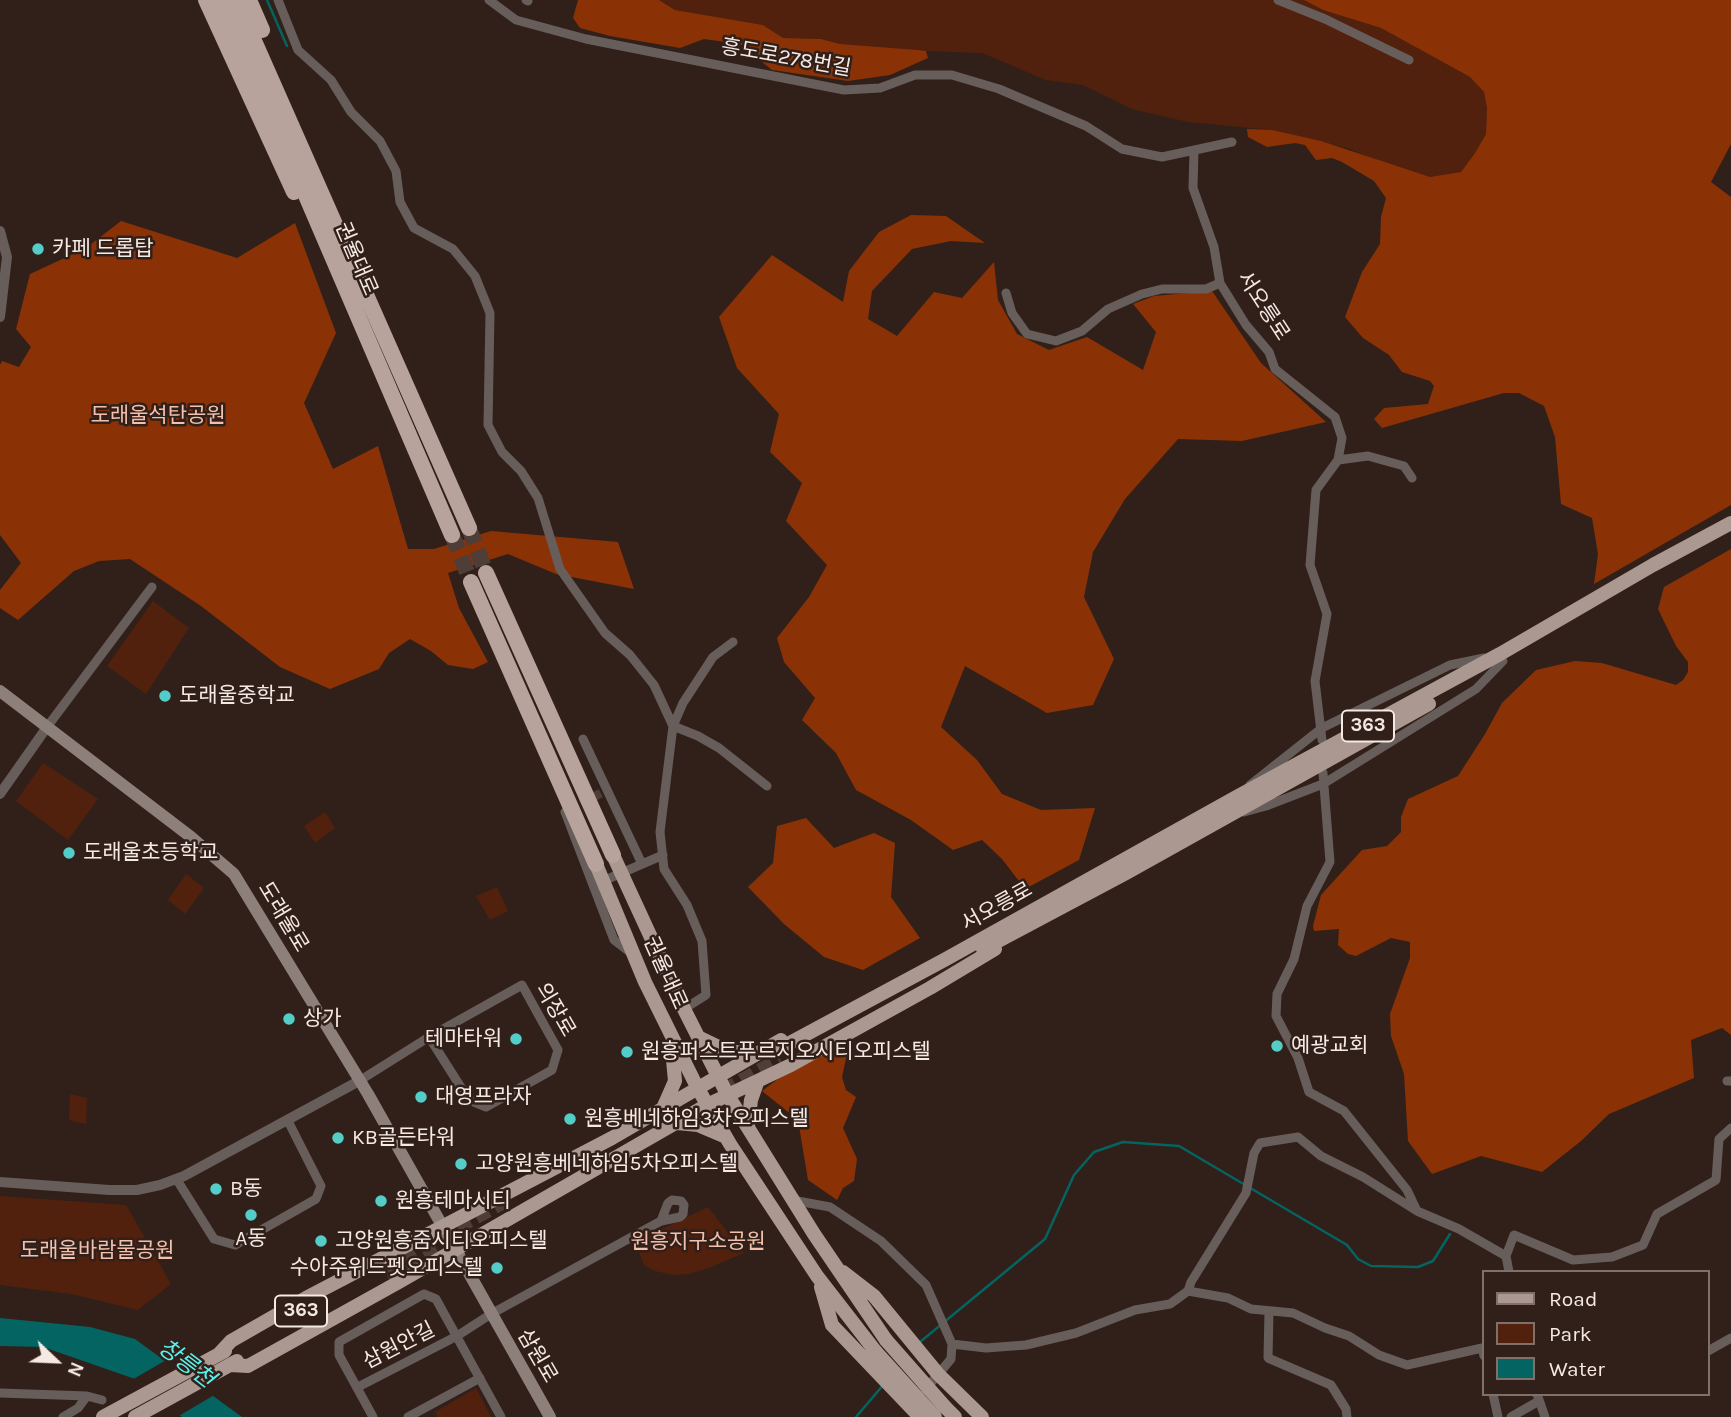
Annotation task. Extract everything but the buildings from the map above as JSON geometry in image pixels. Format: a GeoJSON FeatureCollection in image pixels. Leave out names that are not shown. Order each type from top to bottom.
{"type":"FeatureCollection","features":[{"type":"Feature","properties":{"kind":"highway"},"geometry":{"type":"LineString","coordinates":[[206,0],[279,161],[306,216],[332,258]]}},
{"type":"Feature","properties":{"kind":"highway","name":"권율대로"},"geometry":{"type":"LineString","coordinates":[[222,0],[452,535]]}},
{"type":"Feature","properties":{"kind":"highway","name":"권율대로"},"geometry":{"type":"LineString","coordinates":[[236,0],[469,528]]}},
{"type":"Feature","properties":{"kind":"highway"},"geometry":{"type":"LineString","coordinates":[[248,0],[295,106],[324,196]]}},
{"type":"Feature","properties":{"kind":"highway","name":"권율대로"},"geometry":{"type":"LineString","coordinates":[[486,573],[613,855]]}},
{"type":"Feature","properties":{"kind":"highway","name":"권율대로"},"geometry":{"type":"LineString","coordinates":[[471,582],[596,864]]}},
{"type":"Feature","properties":{"kind":"main road","name":"서오릉로"},"geometry":{"type":"LineString","coordinates":[[1731,523],[1653,565],[1502,658],[1238,796],[778,1055],[1021,929],[1228,816],[1502,658],[1731,532]]}},
{"type":"Feature","properties":{"kind":"main road","name":"도래울로"},"geometry":{"type":"LineString","coordinates":[[0,691],[191,836],[234,874],[446,1231]]}},
{"type":"Feature","properties":{"kind":"main road","name":"권율대로"},"geometry":{"type":"LineString","coordinates":[[613,855],[684,1009],[727,1094],[834,1265],[886,1340],[945,1414]]}},
{"type":"Feature","properties":{"kind":"main road","name":"권율대로"},"geometry":{"type":"LineString","coordinates":[[596,864],[633,955],[671,1037],[726,1137],[817,1276],[876,1352],[945,1414]]}},
{"type":"Feature","properties":{"kind":"main road"},"geometry":{"type":"LineString","coordinates":[[1004,926],[972,937],[752,1055],[612,1138],[446,1231],[283,1311],[231,1341],[223,1361],[248,1366],[707,1105],[757,1083],[964,969],[1005,943],[1021,929]]}},
{"type":"Feature","properties":{"kind":"main road"},"geometry":{"type":"LineString","coordinates":[[663,1108],[675,1081],[671,1037]]}},
{"type":"Feature","properties":{"kind":"main road"},"geometry":{"type":"LineString","coordinates":[[698,1037],[726,1050],[752,1055]]}},
{"type":"Feature","properties":{"kind":"main road"},"geometry":{"type":"LineString","coordinates":[[748,1126],[751,1100],[757,1083]]}},
{"type":"Feature","properties":{"kind":"main road"},"geometry":{"type":"LineString","coordinates":[[676,1123],[698,1125],[726,1137]]}},
{"type":"Feature","properties":{"kind":"main road","name":"삼원로"},"geometry":{"type":"LineString","coordinates":[[446,1231],[550,1417]]}},
{"type":"Feature","properties":{"kind":"main road"},"geometry":{"type":"LineString","coordinates":[[834,1265],[874,1296],[938,1374],[982,1417]]}},
{"type":"Feature","properties":{"kind":"main road","name":"363"},"geometry":{"type":"LineString","coordinates":[[136,1416],[223,1361],[386,1273]]}},
{"type":"Feature","properties":{"kind":"main road"},"geometry":{"type":"LineString","coordinates":[[817,1276],[832,1325],[915,1413]]}},
{"type":"Feature","properties":{"kind":"main road","name":"363"},"geometry":{"type":"LineString","coordinates":[[103,1417],[223,1361]]}},
{"type":"Feature","properties":{"kind":"street"},"geometry":{"type":"LineString","coordinates":[[278,0],[298,50],[331,80],[351,112],[380,141],[396,171],[400,201],[414,228],[453,249],[475,275],[490,313],[488,425],[502,453],[521,471],[538,498],[560,569],[605,633],[630,655],[654,685],[673,726],[719,748],[767,786]]}},
{"type":"Feature","properties":{"kind":"street","name":"흥도로278번길"},"geometry":{"type":"LineString","coordinates":[[489,0],[516,20],[586,39],[844,90],[880,88],[915,75],[952,75],[999,89],[1086,126],[1122,149],[1161,157],[1232,142]]}},
{"type":"Feature","properties":{"kind":"street"},"geometry":{"type":"LineString","coordinates":[[1278,0],[1325,19],[1409,60]]}},
{"type":"Feature","properties":{"kind":"street","name":"서오릉로"},"geometry":{"type":"LineString","coordinates":[[1194,150],[1192,188],[1214,247],[1220,283],[1246,326],[1269,352],[1275,369],[1335,416],[1342,438],[1338,460]]}},
{"type":"Feature","properties":{"kind":"street"},"geometry":{"type":"LineString","coordinates":[[0,231],[7,257],[0,317]]}},
{"type":"Feature","properties":{"kind":"street"},"geometry":{"type":"LineString","coordinates":[[1006,293],[1012,313],[1027,334],[1056,341],[1082,331],[1108,309],[1142,295],[1162,289],[1206,289],[1220,283]]}},
{"type":"Feature","properties":{"kind":"street"},"geometry":{"type":"LineString","coordinates":[[1322,740],[1315,681],[1327,614],[1310,565],[1316,490],[1338,460],[1368,457],[1404,466],[1412,478]]}},
{"type":"Feature","properties":{"kind":"street"},"geometry":{"type":"LineString","coordinates":[[0,794],[152,587]]}},
{"type":"Feature","properties":{"kind":"street"},"geometry":{"type":"LineString","coordinates":[[684,1009],[706,995],[702,941],[687,905],[664,869],[660,832],[673,726],[683,703],[713,657],[733,642]]}},
{"type":"Feature","properties":{"kind":"street","name":"서오릉로"},"geometry":{"type":"LineString","coordinates":[[1238,796],[1262,773],[1322,728],[1450,665],[1502,658]]}},
{"type":"Feature","properties":{"kind":"street","name":"서오릉로"},"geometry":{"type":"LineString","coordinates":[[1228,816],[1266,806],[1323,778],[1476,689],[1502,658]]}},
{"type":"Feature","properties":{"kind":"street"},"geometry":{"type":"LineString","coordinates":[[583,739],[604,792],[642,864]]}},
{"type":"Feature","properties":{"kind":"street"},"geometry":{"type":"LineString","coordinates":[[1323,778],[1330,862],[1307,906],[1294,959],[1277,995],[1276,1016],[1298,1058],[1309,1092],[1344,1111],[1407,1189],[1417,1211]]}},
{"type":"Feature","properties":{"kind":"street"},"geometry":{"type":"LineString","coordinates":[[569,811],[565,812],[614,940],[633,955]]}},
{"type":"Feature","properties":{"kind":"street"},"geometry":{"type":"LineString","coordinates":[[603,881],[663,855]]}},
{"type":"Feature","properties":{"kind":"street","name":"의장로"},"geometry":{"type":"LineString","coordinates":[[0,1182],[137,1190],[177,1180],[359,1081],[429,1037],[522,985],[558,1050],[552,1070],[486,1107],[469,1100],[429,1037]]}},
{"type":"Feature","properties":{"kind":"street"},"geometry":{"type":"LineString","coordinates":[[177,1180],[214,1239],[236,1245],[316,1199],[321,1186],[288,1121]]}},
{"type":"Feature","properties":{"kind":"street"},"geometry":{"type":"LineString","coordinates":[[1510,1270],[1506,1256],[1514,1235],[1573,1260],[1612,1257],[1643,1245],[1657,1214],[1716,1180],[1719,1139],[1731,1128]]}},
{"type":"Feature","properties":{"kind":"street"},"geometry":{"type":"LineString","coordinates":[[952,1344],[986,1348],[1026,1345],[1076,1334],[1135,1310],[1170,1304],[1188,1291],[1248,1185],[1254,1153],[1261,1143],[1298,1136],[1321,1156],[1363,1177],[1417,1211],[1459,1229],[1506,1256]]}},
{"type":"Feature","properties":{"kind":"street"},"geometry":{"type":"LineString","coordinates":[[792,1200],[830,1207],[881,1241],[926,1284],[952,1344],[951,1359],[938,1374],[915,1413]]}},
{"type":"Feature","properties":{"kind":"street","name":"삼원로"},"geometry":{"type":"LineString","coordinates":[[491,1314],[661,1221]]}},
{"type":"Feature","properties":{"kind":"street"},"geometry":{"type":"LineString","coordinates":[[1188,1291],[1228,1298],[1251,1309],[1293,1313],[1349,1336],[1379,1355],[1407,1365],[1482,1348]]}},
{"type":"Feature","properties":{"kind":"street","name":"삼원안길"},"geometry":{"type":"LineString","coordinates":[[373,1417],[339,1354],[339,1342],[424,1294],[436,1299],[501,1417]]}},
{"type":"Feature","properties":{"kind":"street"},"geometry":{"type":"LineString","coordinates":[[1269,1311],[1268,1358],[1331,1385],[1346,1409],[1347,1417]]}},
{"type":"Feature","properties":{"kind":"street","name":"삼원안길"},"geometry":{"type":"LineString","coordinates":[[358,1387],[457,1336],[491,1314]]}},
{"type":"Feature","properties":{"kind":"street"},"geometry":{"type":"LineString","coordinates":[[1710,1351],[1731,1338]]}},
{"type":"Feature","properties":{"kind":"street"},"geometry":{"type":"LineString","coordinates":[[408,1417],[480,1378]]}},
{"type":"Feature","properties":{"kind":"street"},"geometry":{"type":"LineString","coordinates":[[0,1393],[87,1396],[102,1400]]}},
{"type":"Feature","properties":{"kind":"street"},"geometry":{"type":"LineString","coordinates":[[63,1417],[78,1408],[87,1396]]}},
{"type":"Feature","properties":{"kind":"street"},"geometry":{"type":"LineString","coordinates":[[1494,1396],[1499,1417]]}},
{"type":"Feature","properties":{"kind":"street"},"geometry":{"type":"LineString","coordinates":[[1511,1417],[1538,1397],[1545,1417]]}},
{"type":"Feature","properties":{"kind":"street"},"geometry":{"type":"LineString","coordinates":[[426,1407],[431,1417]]}},
{"type":"Feature","properties":{"kind":"green space"},"geometry":{"type":"Polygon","coordinates":[[[578,0],[659,0],[675,10],[763,25],[783,38],[821,39],[840,44],[926,51],[928,58],[890,75],[848,81],[772,70],[740,44],[704,39],[680,48],[580,28],[573,18],[578,0]]]}},
{"type":"Feature","properties":{"kind":"green space"},"geometry":{"type":"Polygon","coordinates":[[[659,0],[1304,0],[1323,10],[1381,28],[1470,77],[1484,92],[1487,108],[1486,134],[1460,173],[1430,177],[1382,163],[1350,149],[1272,130],[1188,122],[1132,109],[1083,85],[1046,80],[982,53],[926,51],[840,44],[821,39],[783,38],[763,25],[675,10],[659,0]]]}},
{"type":"Feature","properties":{"kind":"green space"},"geometry":{"type":"Polygon","coordinates":[[[1304,0],[1731,0],[1731,144],[1711,182],[1731,197],[1731,505],[1594,584],[1598,554],[1592,518],[1561,504],[1555,437],[1544,406],[1519,393],[1504,393],[1382,428],[1374,419],[1384,408],[1428,404],[1434,386],[1430,381],[1402,372],[1389,355],[1363,338],[1345,317],[1362,272],[1380,244],[1381,217],[1386,198],[1374,181],[1342,162],[1332,158],[1316,160],[1305,145],[1295,143],[1267,147],[1248,137],[1247,129],[1272,130],[1321,141],[1430,177],[1461,172],[1486,134],[1487,108],[1484,92],[1470,77],[1381,28],[1323,10],[1304,0]]]}},
{"type":"Feature","properties":{"kind":"green space"},"geometry":{"type":"Polygon","coordinates":[[[911,215],[946,216],[985,243],[951,241],[912,249],[872,291],[868,319],[897,336],[934,292],[962,298],[994,262],[998,300],[1017,334],[1049,350],[1087,337],[1143,370],[1156,332],[1133,304],[1154,296],[1212,291],[1261,363],[1326,422],[1242,441],[1178,439],[1125,499],[1093,552],[1084,597],[1114,659],[1093,705],[1047,713],[965,666],[941,727],[977,760],[1002,794],[1041,810],[1095,808],[1079,860],[1025,889],[1002,859],[982,840],[953,850],[911,820],[856,790],[836,753],[802,720],[815,698],[784,662],[777,638],[809,597],[827,565],[786,521],[802,483],[770,452],[779,414],[737,368],[719,317],[772,255],[843,302],[849,271],[879,232],[911,215]]]}},
{"type":"Feature","properties":{"kind":"green space","name":"도래울석탄공원"},"geometry":{"type":"Polygon","coordinates":[[[121,221],[237,258],[295,223],[336,333],[304,403],[333,469],[378,446],[408,549],[434,549],[491,531],[618,542],[634,589],[556,574],[508,554],[448,573],[459,608],[488,662],[473,669],[448,665],[410,639],[389,653],[379,669],[330,689],[280,667],[201,606],[130,559],[99,561],[74,571],[18,620],[0,608],[0,590],[21,563],[0,535],[0,365],[2,361],[19,367],[31,347],[16,329],[30,274],[86,248],[121,221]]]}},
{"type":"Feature","properties":{"kind":"green space"},"geometry":{"type":"Polygon","coordinates":[[[1731,549],[1731,1035],[1722,1028],[1691,1040],[1694,1078],[1609,1114],[1542,1172],[1481,1156],[1432,1174],[1408,1141],[1404,1074],[1391,1036],[1390,1014],[1410,958],[1410,942],[1391,938],[1356,956],[1348,954],[1338,945],[1339,929],[1314,931],[1321,895],[1362,850],[1387,846],[1401,832],[1401,817],[1408,799],[1458,776],[1502,703],[1536,670],[1575,661],[1602,663],[1676,685],[1683,680],[1688,672],[1688,662],[1676,646],[1658,609],[1664,587],[1731,549]]]}},
{"type":"Feature","properties":{"kind":"green space"},"geometry":{"type":"Polygon","coordinates":[[[153,601],[189,628],[146,694],[107,666],[153,601]]]}},
{"type":"Feature","properties":{"kind":"green space"},"geometry":{"type":"Polygon","coordinates":[[[43,763],[98,799],[68,840],[16,801],[43,763]]]}},
{"type":"Feature","properties":{"kind":"green space"},"geometry":{"type":"Polygon","coordinates":[[[325,812],[335,828],[315,843],[304,826],[325,812]]]}},
{"type":"Feature","properties":{"kind":"green space"},"geometry":{"type":"Polygon","coordinates":[[[806,818],[834,848],[874,833],[895,843],[891,897],[920,938],[863,970],[824,957],[784,924],[748,887],[773,863],[777,826],[806,818]]]}},
{"type":"Feature","properties":{"kind":"green space"},"geometry":{"type":"Polygon","coordinates":[[[186,874],[204,888],[185,914],[168,900],[186,874]]]}},
{"type":"Feature","properties":{"kind":"green space"},"geometry":{"type":"Polygon","coordinates":[[[497,887],[508,911],[490,920],[476,896],[497,887]]]}},
{"type":"Feature","properties":{"kind":"green space"},"geometry":{"type":"Polygon","coordinates":[[[832,1038],[841,1041],[848,1049],[842,1077],[846,1090],[856,1097],[843,1128],[857,1159],[854,1181],[843,1188],[837,1200],[808,1180],[798,1120],[762,1091],[832,1038]]]}},
{"type":"Feature","properties":{"kind":"green space"},"geometry":{"type":"Polygon","coordinates":[[[70,1094],[87,1098],[86,1124],[69,1120],[70,1094]]]}},
{"type":"Feature","properties":{"kind":"green space","name":"도래울바람물공원"},"geometry":{"type":"Polygon","coordinates":[[[0,1196],[126,1205],[171,1284],[138,1310],[71,1294],[0,1285],[0,1196]]]}},
{"type":"Feature","properties":{"kind":"green space","name":"원흥지구소공원"},"geometry":{"type":"Polygon","coordinates":[[[708,1207],[744,1253],[689,1274],[674,1275],[655,1271],[644,1265],[635,1242],[708,1207]]]}},
{"type":"Feature","properties":{"kind":"green space"},"geometry":{"type":"Polygon","coordinates":[[[476,1388],[491,1417],[438,1417],[435,1412],[476,1388]]]}},
{"type":"Feature","properties":{"kind":"water"},"geometry":{"type":"Polygon","coordinates":[[[0,1318],[90,1327],[135,1339],[242,1417],[182,1417],[135,1379],[43,1347],[0,1346],[0,1318]]]}},
{"type":"Feature","properties":{"kind":"pier"},"geometry":{"type":"Polygon","coordinates":[[[168,1359],[216,1394],[177,1417],[130,1381],[168,1359]]]}},
{"type":"Feature","properties":{"kind":"waterway"},"geometry":{"type":"LineString","coordinates":[[267,0],[287,46]]}},
{"type":"Feature","properties":{"kind":"waterway"},"geometry":{"type":"LineString","coordinates":[[920,1342],[1045,1239],[1074,1175],[1094,1152],[1123,1142],[1179,1146],[1347,1245],[1358,1259],[1371,1266],[1418,1267],[1433,1261],[1450,1234]]}},
{"type":"Feature","properties":{"kind":"waterway"},"geometry":{"type":"LineString","coordinates":[[856,1417],[884,1384]]}},
{"type":"Feature","properties":{"kind":"tunnel"},"geometry":{"type":"LineString","coordinates":[[469,528],[486,573]]}},
{"type":"Feature","properties":{"kind":"tunnel"},"geometry":{"type":"LineString","coordinates":[[452,535],[471,582]]}},
{"type":"Feature","properties":{"kind":"tunnel"},"geometry":{"type":"LineString","coordinates":[[569,810],[601,793]]}},
{"type":"Feature","properties":{"kind":"tunnel"},"geometry":{"type":"LineString","coordinates":[[723,1091],[780,1059]]}},
{"type":"Feature","properties":{"kind":"tunnel"},"geometry":{"type":"LineString","coordinates":[[384,1268],[511,1198]]}},
{"type":"Feature","properties":{"kind":"tunnel"},"geometry":{"type":"LineString","coordinates":[[389,1279],[452,1244]]}},
{"type":"Feature","properties":{"kind":"place","name":"카페 드롭탑"},"geometry":{"type":"Point","coordinates":[38,249]}},
{"type":"Feature","properties":{"kind":"place","name":"도래울중학교"},"geometry":{"type":"Point","coordinates":[165,696]}},
{"type":"Feature","properties":{"kind":"place","name":"도래울초등학교"},"geometry":{"type":"Point","coordinates":[69,853]}},
{"type":"Feature","properties":{"kind":"place","name":"상가"},"geometry":{"type":"Point","coordinates":[289,1019]}},
{"type":"Feature","properties":{"kind":"place","name":"테마타워"},"geometry":{"type":"Point","coordinates":[516,1039]}},
{"type":"Feature","properties":{"kind":"place","name":"예광교회"},"geometry":{"type":"Point","coordinates":[1277,1046]}},
{"type":"Feature","properties":{"kind":"place","name":"원흥퍼스트푸르지오시티오피스텔"},"geometry":{"type":"Point","coordinates":[627,1052]}},
{"type":"Feature","properties":{"kind":"place","name":"대영프라자"},"geometry":{"type":"Point","coordinates":[421,1097]}},
{"type":"Feature","properties":{"kind":"place","name":"원흥베네하임3차오피스텔"},"geometry":{"type":"Point","coordinates":[570,1119]}},
{"type":"Feature","properties":{"kind":"place","name":"KB골든타워"},"geometry":{"type":"Point","coordinates":[338,1138]}},
{"type":"Feature","properties":{"kind":"place","name":"고양원흥베네하임5차오피스텔"},"geometry":{"type":"Point","coordinates":[461,1164]}},
{"type":"Feature","properties":{"kind":"place","name":"B동"},"geometry":{"type":"Point","coordinates":[216,1189]}},
{"type":"Feature","properties":{"kind":"place","name":"원흥테마시티"},"geometry":{"type":"Point","coordinates":[381,1201]}},
{"type":"Feature","properties":{"kind":"place","name":"A동"},"geometry":{"type":"Point","coordinates":[251,1215]}},
{"type":"Feature","properties":{"kind":"place","name":"고양원흥줌시티오피스텔"},"geometry":{"type":"Point","coordinates":[321,1241]}},
{"type":"Feature","properties":{"kind":"place","name":"수아주위드펫오피스텔"},"geometry":{"type":"Point","coordinates":[497,1268]}},
{"type":"Feature","properties":{"kind":"water label","name":"창릉천"},"geometry":{"type":"Point","coordinates":[186,1364]}}]}
